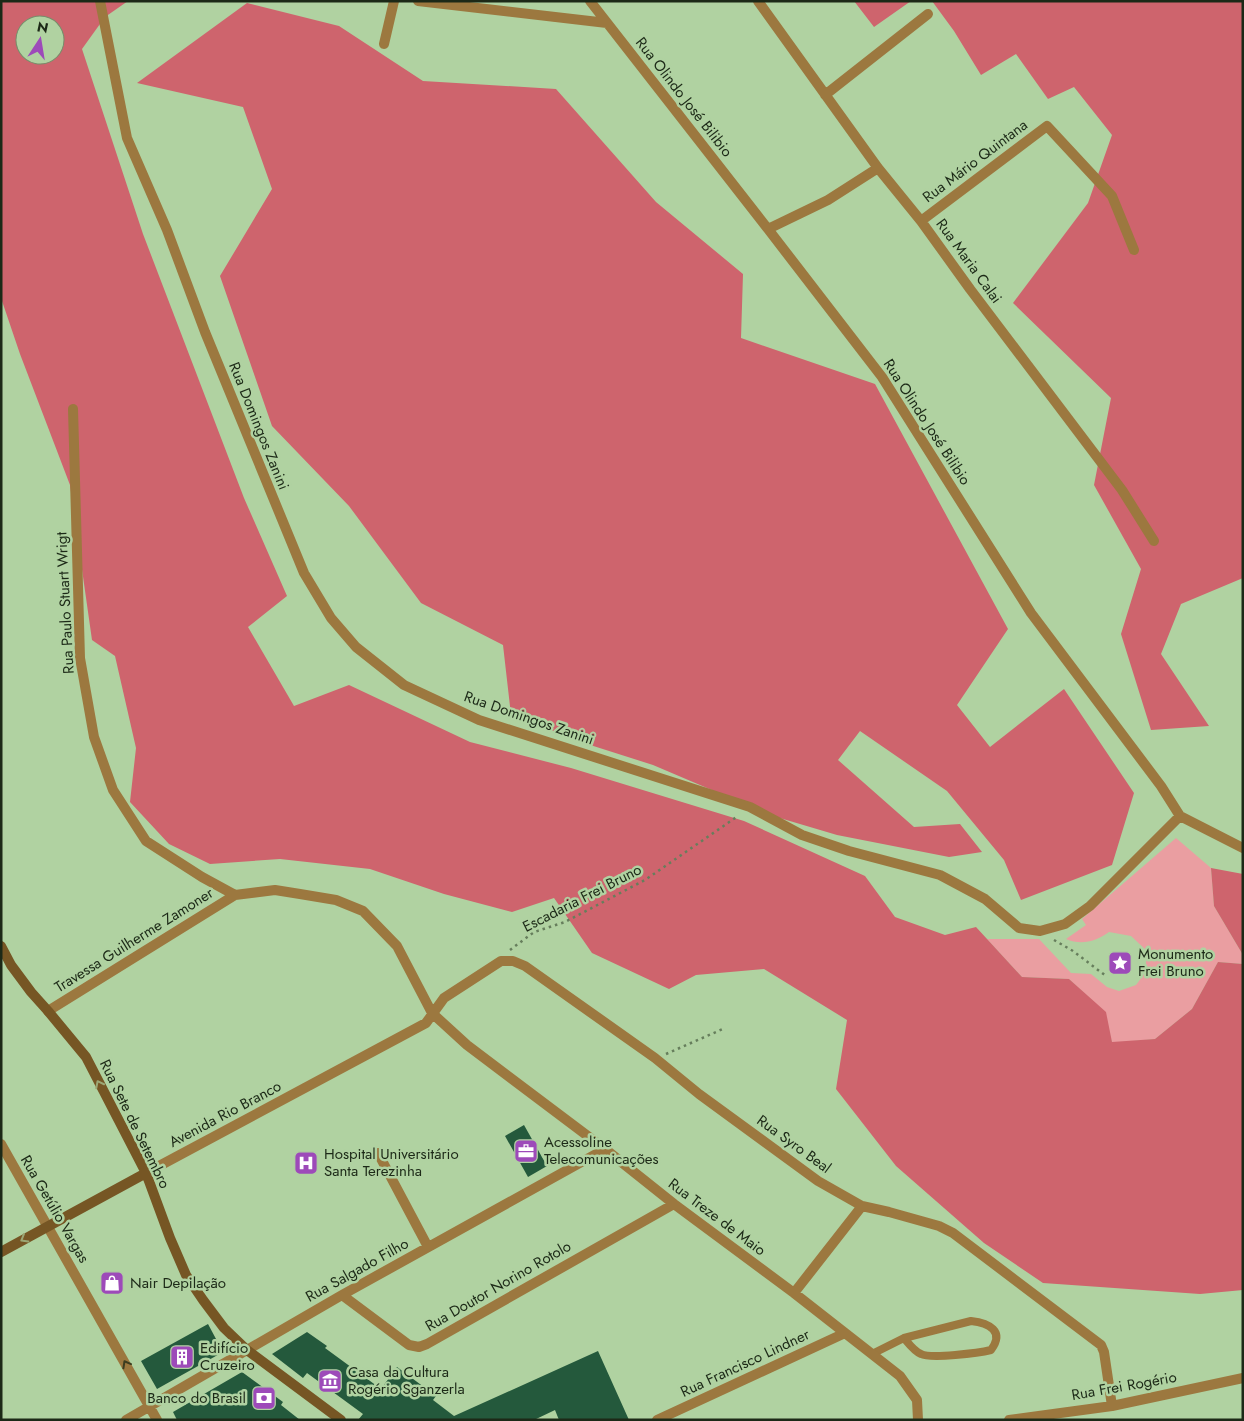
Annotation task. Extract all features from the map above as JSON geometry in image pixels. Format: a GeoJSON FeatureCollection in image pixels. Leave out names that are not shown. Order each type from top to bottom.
{"type":"FeatureCollection","features":[{"type":"Feature","properties":{"kind":"main road","name":"Rua Sete de Setembro"},"geometry":{"type":"LineString","coordinates":[[1,946],[11,965],[26,986],[86,1056],[146,1173],[186,1275],[224,1328],[247,1350],[341,1420]]}},
{"type":"Feature","properties":{"kind":"main road","name":"Avenida Rio Branco"},"geometry":{"type":"LineString","coordinates":[[1,1252],[146,1173]]}},
{"type":"Feature","properties":{"kind":"street","name":"Rua Domingos Zanini"},"geometry":{"type":"LineString","coordinates":[[100,1],[127,138],[167,230],[205,332],[304,573],[331,618],[356,647],[404,685],[478,720],[750,807],[802,835],[940,875],[985,899],[1019,928],[1040,931],[1065,924],[1090,906],[1180,816]]}},
{"type":"Feature","properties":{"kind":"street"},"geometry":{"type":"LineString","coordinates":[[384,44],[394,1]]}},
{"type":"Feature","properties":{"kind":"street"},"geometry":{"type":"LineString","coordinates":[[418,1],[607,24]]}},
{"type":"Feature","properties":{"kind":"street","name":"Rua Olindo José Bilibio"},"geometry":{"type":"LineString","coordinates":[[590,1],[882,377],[1031,613],[1161,786],[1180,816]]}},
{"type":"Feature","properties":{"kind":"street","name":"Rua Maria Calai"},"geometry":{"type":"LineString","coordinates":[[758,1],[878,168],[921,221],[1122,490],[1154,541]]}},
{"type":"Feature","properties":{"kind":"street"},"geometry":{"type":"LineString","coordinates":[[825,95],[928,14]]}},
{"type":"Feature","properties":{"kind":"street","name":"Rua Mário Quintana"},"geometry":{"type":"LineString","coordinates":[[921,221],[1047,126],[1112,196],[1134,250]]}},
{"type":"Feature","properties":{"kind":"street"},"geometry":{"type":"LineString","coordinates":[[768,229],[828,200],[878,168]]}},
{"type":"Feature","properties":{"kind":"street","name":"Rua Paulo Stuart Wrigt"},"geometry":{"type":"LineString","coordinates":[[73,409],[80,658],[94,737],[113,790],[146,841],[202,877],[235,895]]}},
{"type":"Feature","properties":{"kind":"street"},"geometry":{"type":"LineString","coordinates":[[1180,816],[1243,848]]}},
{"type":"Feature","properties":{"kind":"street"},"geometry":{"type":"LineString","coordinates":[[235,895],[275,890],[336,900],[363,911],[396,946],[432,1013],[444,998],[501,961]]}},
{"type":"Feature","properties":{"kind":"street","name":"Travessa Guilherme Zamoner"},"geometry":{"type":"LineString","coordinates":[[48,1011],[235,895]]}},
{"type":"Feature","properties":{"kind":"street","name":"Rua Syro Beal"},"geometry":{"type":"LineString","coordinates":[[501,961],[513,961],[526,966],[655,1058],[700,1094],[818,1181],[862,1206],[922,1222],[953,1233],[1101,1345],[1104,1352],[1112,1406]]}},
{"type":"Feature","properties":{"kind":"street","name":"Rua Treze de Maio"},"geometry":{"type":"LineString","coordinates":[[432,1013],[467,1045],[605,1149],[674,1204],[794,1293],[900,1376],[917,1400],[918,1420]]}},
{"type":"Feature","properties":{"kind":"street","name":"Avenida Rio Branco"},"geometry":{"type":"LineString","coordinates":[[146,1173],[426,1023],[432,1013]]}},
{"type":"Feature","properties":{"kind":"street","name":"Rua Getúlio Vargas"},"geometry":{"type":"LineString","coordinates":[[1,1144],[157,1420]]}},
{"type":"Feature","properties":{"kind":"street","name":"Rua Salgado Filho"},"geometry":{"type":"LineString","coordinates":[[126,1420],[342,1295],[605,1149]]}},
{"type":"Feature","properties":{"kind":"street"},"geometry":{"type":"LineString","coordinates":[[378,1153],[428,1247]]}},
{"type":"Feature","properties":{"kind":"street","name":"Rua Doutor Norino Rotolo"},"geometry":{"type":"LineString","coordinates":[[342,1295],[409,1345],[419,1347],[674,1204]]}},
{"type":"Feature","properties":{"kind":"street"},"geometry":{"type":"LineString","coordinates":[[794,1293],[862,1206]]}},
{"type":"Feature","properties":{"kind":"street","name":"Rua Francisco Lindner"},"geometry":{"type":"LineString","coordinates":[[657,1420],[845,1333]]}},
{"type":"Feature","properties":{"kind":"street","name":"Rua Frei Rogério"},"geometry":{"type":"LineString","coordinates":[[1009,1420],[1112,1406],[1243,1378]]}},
{"type":"Feature","properties":{"kind":"lane"},"geometry":{"type":"LineString","coordinates":[[872,1354],[904,1338],[971,1321],[981,1322],[990,1326],[995,1331],[997,1339],[991,1350],[923,1356],[904,1338]]}},
{"type":"Feature","properties":{"kind":"path","name":"Escadaria Frei Bruno"},"geometry":{"type":"LineString","coordinates":[[501,961],[511,949],[534,932],[565,922],[645,880],[750,807]]}},
{"type":"Feature","properties":{"kind":"path"},"geometry":{"type":"LineString","coordinates":[[1040,931],[1106,976]]}},
{"type":"Feature","properties":{"kind":"path"},"geometry":{"type":"LineString","coordinates":[[655,1058],[725,1028]]}},
{"type":"Feature","properties":{"kind":"shaded area"},"geometry":{"type":"Polygon","coordinates":[[[1,1],[128,1],[105,17],[82,49],[143,234],[244,498],[287,596],[248,627],[294,706],[349,685],[470,742],[571,768],[744,821],[865,876],[895,917],[945,935],[976,927],[1022,977],[1069,979],[1106,1012],[1112,1042],[1155,1039],[1192,1009],[1218,962],[1243,964],[1243,1290],[1200,1294],[1043,1283],[984,1243],[896,1166],[836,1089],[847,1020],[764,969],[696,975],[669,989],[592,953],[554,898],[512,912],[444,894],[370,869],[280,859],[210,864],[169,844],[130,802],[136,748],[115,656],[92,640],[70,485],[20,354],[1,298],[1,1]]]}},
{"type":"Feature","properties":{"kind":"shaded area"},"geometry":{"type":"Polygon","coordinates":[[[854,1],[911,1],[874,27],[854,1]]]}},
{"type":"Feature","properties":{"kind":"shaded area"},"geometry":{"type":"Polygon","coordinates":[[[932,1],[1243,1],[1243,578],[1181,604],[1161,654],[1209,726],[1151,730],[1121,634],[1141,569],[1094,485],[1111,398],[1013,303],[1088,203],[1112,135],[1074,87],[1048,99],[1016,54],[981,75],[954,31],[932,1]]]}},
{"type":"Feature","properties":{"kind":"shaded area"},"geometry":{"type":"Polygon","coordinates":[[[247,3],[339,26],[423,81],[556,89],[656,202],[743,274],[741,338],[875,384],[1008,629],[957,705],[990,747],[1064,689],[1134,793],[1112,865],[1021,900],[1004,860],[947,791],[860,731],[838,760],[914,827],[960,824],[982,852],[949,857],[837,835],[773,816],[653,765],[584,743],[511,715],[503,645],[421,603],[349,506],[272,426],[220,276],[272,189],[243,107],[137,83],[247,3]]]}},
{"type":"Feature","properties":{"kind":"shaded area"},"geometry":{"type":"Polygon","coordinates":[[[1176,838],[1211,868],[1214,906],[1243,955],[1243,964],[1218,962],[1192,1009],[1155,1039],[1112,1043],[1105,1012],[1069,979],[1022,977],[987,939],[1039,939],[1071,973],[1091,974],[1107,987],[1119,991],[1136,985],[1145,973],[1147,951],[1131,936],[1109,932],[1099,938],[1083,942],[1066,939],[1086,925],[1082,919],[1176,838]]]}},
{"type":"Feature","properties":{"kind":"shaded area"},"geometry":{"type":"Polygon","coordinates":[[[1211,868],[1243,874],[1243,955],[1214,906],[1211,868]]]}},
{"type":"Feature","properties":{"kind":"building","name":"Acessoline Telecomunicações"},"geometry":{"type":"Polygon","coordinates":[[[524,1125],[547,1166],[528,1177],[505,1136],[524,1125]]]}},
{"type":"Feature","properties":{"kind":"building","name":"Edifício Cruzeiro"},"geometry":{"type":"Polygon","coordinates":[[[208,1324],[223,1352],[157,1389],[141,1361],[208,1324]]]}},
{"type":"Feature","properties":{"kind":"building"},"geometry":{"type":"Polygon","coordinates":[[[307,1332],[327,1346],[325,1348],[381,1389],[397,1367],[436,1396],[433,1400],[454,1416],[598,1351],[629,1420],[559,1420],[555,1410],[534,1420],[358,1420],[363,1414],[307,1373],[303,1378],[272,1354],[307,1332]]]}},
{"type":"Feature","properties":{"kind":"building"},"geometry":{"type":"Polygon","coordinates":[[[242,1372],[283,1402],[281,1405],[300,1420],[177,1420],[173,1412],[242,1372]]]}},
{"type":"Feature","properties":{"kind":"place","name":"Monumento Frei Bruno"},"geometry":{"type":"Point","coordinates":[1120,963]}},
{"type":"Feature","properties":{"kind":"place","name":"Acessoline Telecomunicações"},"geometry":{"type":"Point","coordinates":[526,1151]}},
{"type":"Feature","properties":{"kind":"place","name":"Hospital Universitário Santa Terezinha"},"geometry":{"type":"Point","coordinates":[306,1163]}},
{"type":"Feature","properties":{"kind":"place","name":"Nair Depilação"},"geometry":{"type":"Point","coordinates":[112,1283]}},
{"type":"Feature","properties":{"kind":"place","name":"Edifício Cruzeiro"},"geometry":{"type":"Point","coordinates":[182,1357]}},
{"type":"Feature","properties":{"kind":"place","name":"Casa da Cultura Rogério Sganzerla"},"geometry":{"type":"Point","coordinates":[330,1381]}},
{"type":"Feature","properties":{"kind":"place","name":"Banco do Brasil"},"geometry":{"type":"Point","coordinates":[264,1398]}}]}
